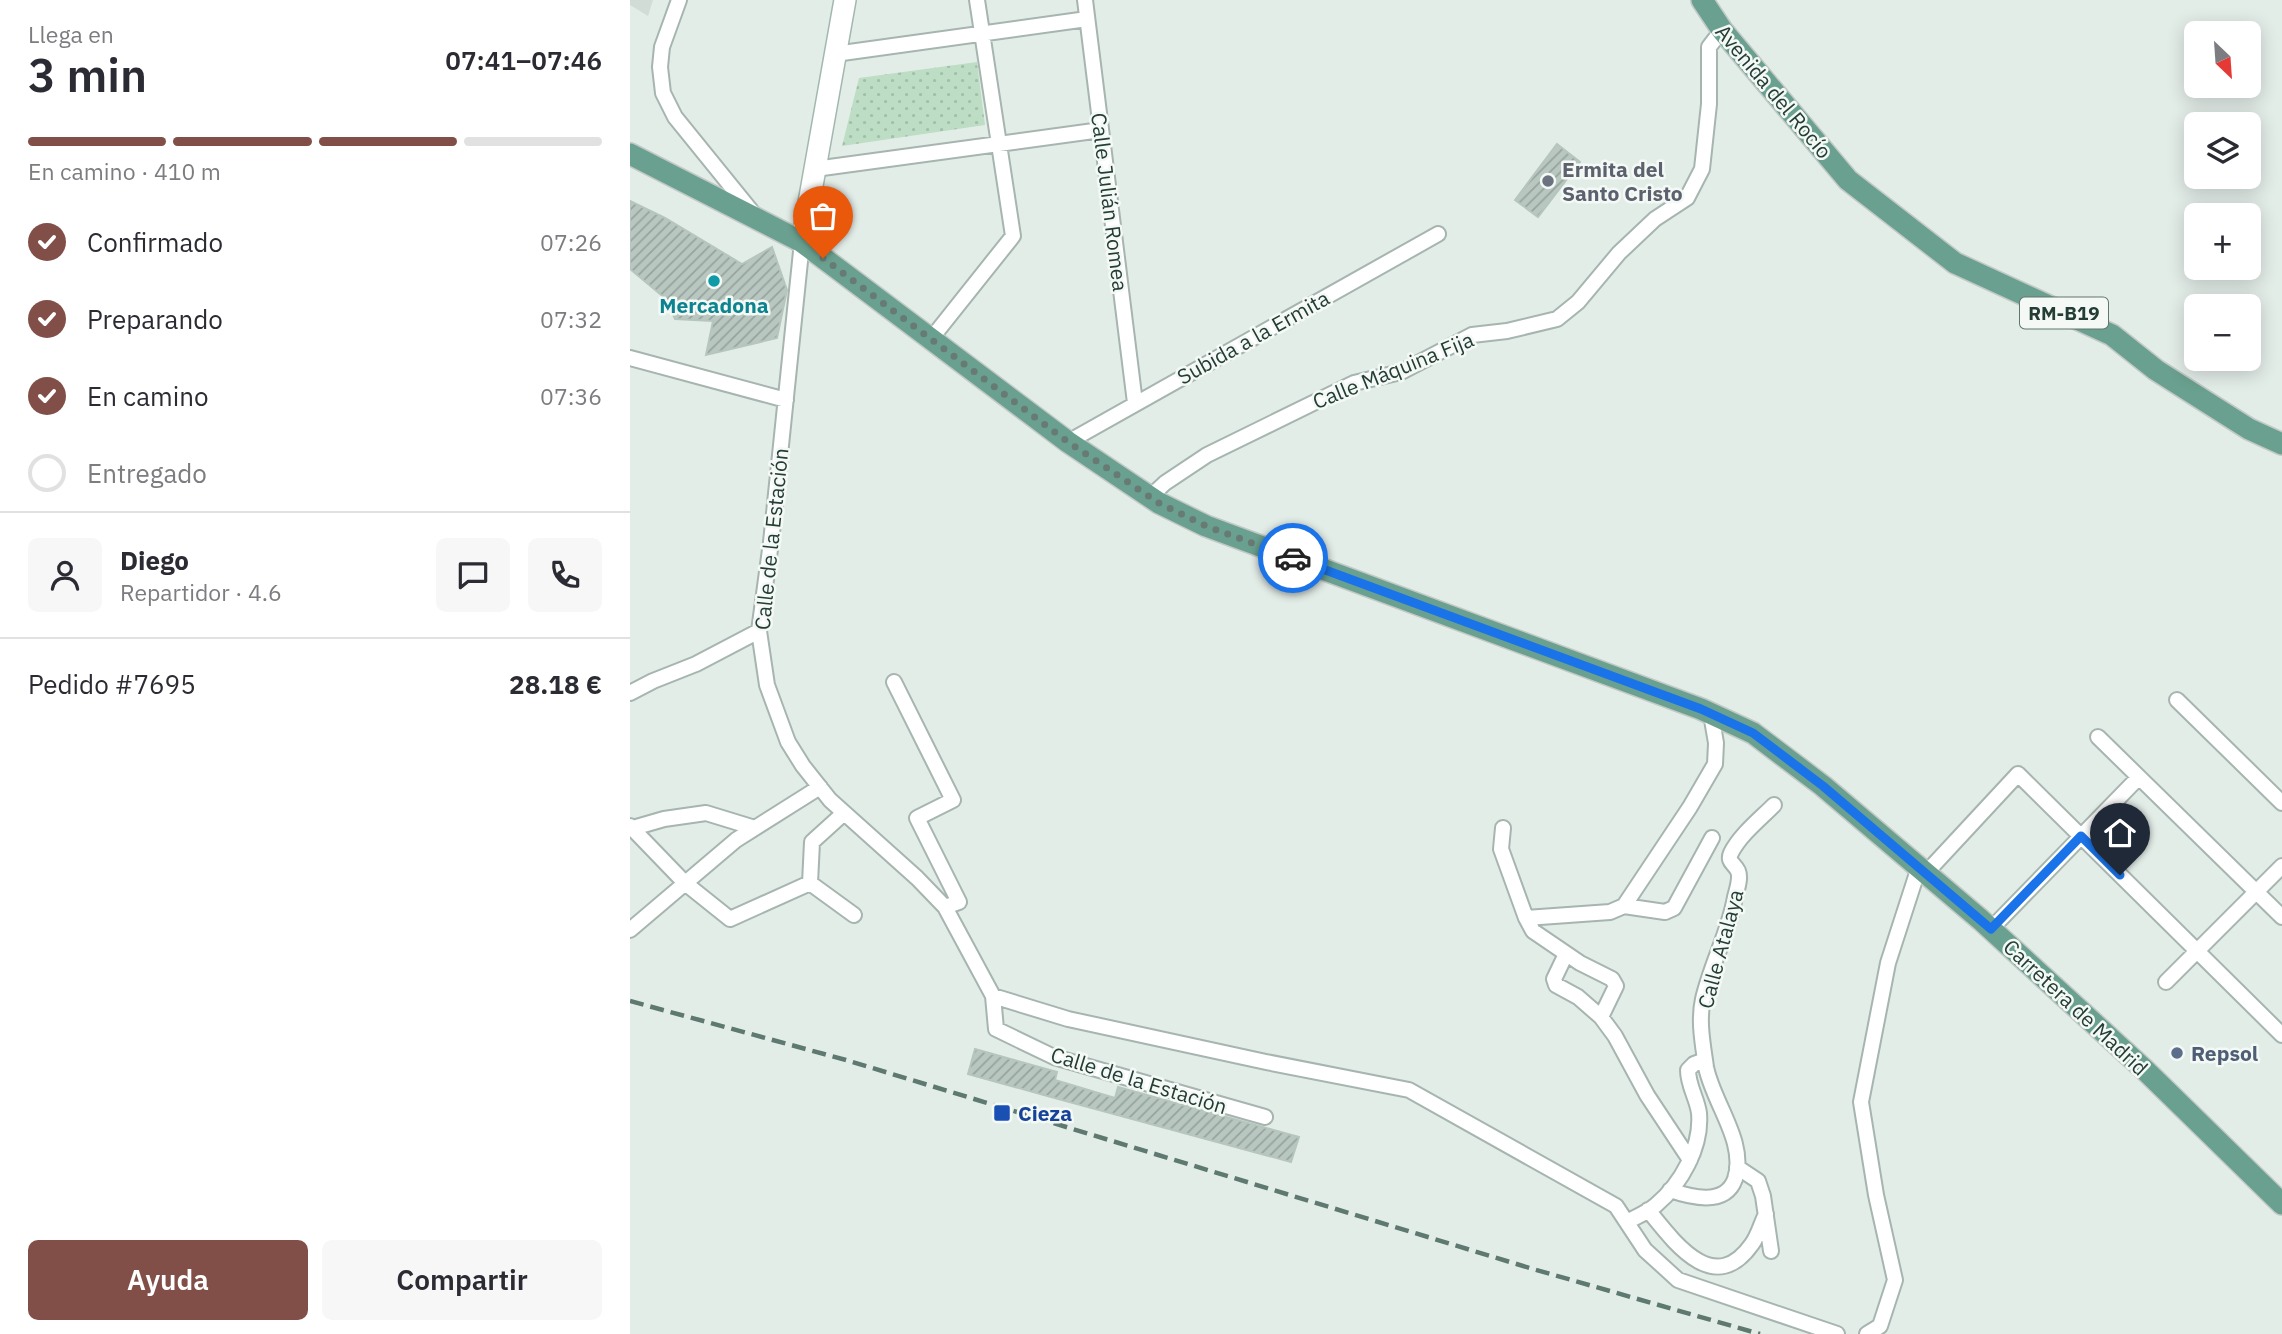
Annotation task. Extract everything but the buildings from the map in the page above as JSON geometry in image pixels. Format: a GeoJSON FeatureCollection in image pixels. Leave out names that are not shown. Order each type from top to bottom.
{"type":"FeatureCollection","features":[{"type":"Feature","properties":{"kind":"main road"},"geometry":{"type":"LineString","coordinates":[[802,242],[845,0]]}},
{"type":"Feature","properties":{"kind":"main road","name":"Avenida del Rocío"},"geometry":{"type":"LineString","coordinates":[[1702,0],[1722,30],[1848,180],[1955,263],[2112,335],[2156,370],[2249,429],[2282,444]]}},
{"type":"Feature","properties":{"kind":"main road","name":"Carretera de Madrid"},"geometry":{"type":"LineString","coordinates":[[630,154],[802,242],[1068,442],[1150,497],[1206,526],[1711,713],[1753,733],[1823,786],[1991,929],[2146,1071],[2282,1204]]}},
{"type":"Feature","properties":{"kind":"street"},"geometry":{"type":"LineString","coordinates":[[680,0],[662,47],[660,67],[663,93],[675,117],[758,219]]}},
{"type":"Feature","properties":{"kind":"street"},"geometry":{"type":"LineString","coordinates":[[931,339],[1013,236],[976,0]]}},
{"type":"Feature","properties":{"kind":"street","name":"Calle Julián Romea"},"geometry":{"type":"LineString","coordinates":[[1085,0],[1135,403]]}},
{"type":"Feature","properties":{"kind":"street"},"geometry":{"type":"LineString","coordinates":[[835,54],[1087,19]]}},
{"type":"Feature","properties":{"kind":"street","name":"Calle Máquina Fija"},"geometry":{"type":"LineString","coordinates":[[1150,497],[1165,483],[1207,455],[1354,383],[1401,372],[1472,335],[1507,331],[1558,319],[1578,302],[1619,253],[1655,219],[1687,198],[1702,169],[1709,104],[1709,47],[1722,30]]}},
{"type":"Feature","properties":{"kind":"street"},"geometry":{"type":"LineString","coordinates":[[815,169],[1101,130]]}},
{"type":"Feature","properties":{"kind":"street","name":"Subida a la Ermita"},"geometry":{"type":"LineString","coordinates":[[1068,442],[1438,234]]}},
{"type":"Feature","properties":{"kind":"street","name":"Calle de la Estación"},"geometry":{"type":"LineString","coordinates":[[802,242],[771,542],[759,631],[767,685],[780,725],[793,750],[820,787],[844,813],[917,878],[945,908],[993,996],[996,1029],[1054,1057],[1265,1118]]}},
{"type":"Feature","properties":{"kind":"street"},"geometry":{"type":"LineString","coordinates":[[630,358],[786,400]]}},
{"type":"Feature","properties":{"kind":"street"},"geometry":{"type":"LineString","coordinates":[[630,693],[696,664],[759,631]]}},
{"type":"Feature","properties":{"kind":"street"},"geometry":{"type":"LineString","coordinates":[[894,682],[953,800],[917,818],[959,902],[945,908]]}},
{"type":"Feature","properties":{"kind":"street"},"geometry":{"type":"LineString","coordinates":[[2177,700],[2282,803]]}},
{"type":"Feature","properties":{"kind":"street"},"geometry":{"type":"LineString","coordinates":[[1624,906],[1690,807],[1715,764],[1716,743],[1711,713]]}},
{"type":"Feature","properties":{"kind":"street"},"geometry":{"type":"LineString","coordinates":[[2098,737],[2282,917]]}},
{"type":"Feature","properties":{"kind":"street"},"geometry":{"type":"LineString","coordinates":[[1867,1334],[1880,1326],[1895,1280],[1876,1195],[1861,1102],[1888,963],[1922,870],[2018,774],[2282,1035]]}},
{"type":"Feature","properties":{"kind":"street"},"geometry":{"type":"LineString","coordinates":[[1991,929],[2139,777]]}},
{"type":"Feature","properties":{"kind":"street"},"geometry":{"type":"LineString","coordinates":[[630,930],[736,840],[820,787]]}},
{"type":"Feature","properties":{"kind":"street","name":"Calle Atalaya"},"geometry":{"type":"LineString","coordinates":[[1706,1065],[1701,1028],[1703,1000],[1732,912],[1739,879],[1738,871],[1729,856],[1774,805]]}},
{"type":"Feature","properties":{"kind":"street"},"geometry":{"type":"LineString","coordinates":[[631,827],[706,813],[755,828]]}},
{"type":"Feature","properties":{"kind":"street"},"geometry":{"type":"LineString","coordinates":[[810,883],[812,842],[844,813]]}},
{"type":"Feature","properties":{"kind":"street"},"geometry":{"type":"LineString","coordinates":[[631,827],[685,883],[730,919],[810,883]]}},
{"type":"Feature","properties":{"kind":"street"},"geometry":{"type":"LineString","coordinates":[[1503,828],[1501,849],[1533,931],[1566,954],[1612,979],[1616,986],[1601,1017]]}},
{"type":"Feature","properties":{"kind":"street"},"geometry":{"type":"LineString","coordinates":[[1526,918],[1610,912],[1624,906],[1665,912],[1674,908],[1683,894],[1712,838]]}},
{"type":"Feature","properties":{"kind":"street"},"geometry":{"type":"LineString","coordinates":[[2166,982],[2282,866]]}},
{"type":"Feature","properties":{"kind":"street"},"geometry":{"type":"LineString","coordinates":[[810,883],[853,915]]}},
{"type":"Feature","properties":{"kind":"street"},"geometry":{"type":"LineString","coordinates":[[1566,954],[1554,979],[1556,985],[1578,997],[1601,1017],[1615,1036],[1647,1096],[1690,1160]]}},
{"type":"Feature","properties":{"kind":"street"},"geometry":{"type":"LineString","coordinates":[[993,996],[1068,1018],[1266,1062],[1409,1090],[1616,1206],[1645,1250],[1678,1280],[1837,1334]]}},
{"type":"Feature","properties":{"kind":"street"},"geometry":{"type":"LineString","coordinates":[[1627,1222],[1655,1206],[1670,1190],[1690,1160],[1698,1130],[1699,1112],[1688,1080],[1689,1070],[1694,1064],[1706,1065],[1734,1142],[1737,1167],[1734,1181],[1728,1191],[1718,1197],[1692,1198],[1670,1190]]}},
{"type":"Feature","properties":{"kind":"street"},"geometry":{"type":"LineString","coordinates":[[1737,1167],[1758,1181],[1772,1251]]}},
{"type":"Feature","properties":{"kind":"street"},"geometry":{"type":"LineString","coordinates":[[1648,1210],[1676,1245],[1700,1264],[1716,1267],[1733,1263],[1752,1244],[1766,1214]]}},
{"type":"Feature","properties":{"kind":"shaded area"},"geometry":{"type":"Polygon","coordinates":[[[630,0],[653,0],[648,16],[630,5],[630,0]]]}},
{"type":"Feature","properties":{"kind":"green space"},"geometry":{"type":"Polygon","coordinates":[[[977,62],[985,125],[842,146],[859,78],[977,62]]]}},
{"type":"Feature","properties":{"kind":"railway"},"geometry":{"type":"LineString","coordinates":[[630,1001],[846,1060],[1533,1269],[1760,1334]]}},
{"type":"Feature","properties":{"kind":"way so far"},"geometry":{"type":"LineString","coordinates":[[823,258],[1068,442],[1159,503],[1206,526],[1293,558]]}},
{"type":"Feature","properties":{"kind":"place","name":"Ermita del Santo Cristo"},"geometry":{"type":"Point","coordinates":[1548,181]}},
{"type":"Feature","properties":{"kind":"place","name":"Mercadona"},"geometry":{"type":"Point","coordinates":[714,281]}},
{"type":"Feature","properties":{"kind":"place","name":"Repsol"},"geometry":{"type":"Point","coordinates":[2177,1053]}},
{"type":"Feature","properties":{"kind":"place","name":"Cieza"},"geometry":{"type":"Point","coordinates":[1002,1113]}},
{"type":"Feature","properties":{"kind":"route"},"geometry":{"type":"LineString","coordinates":[[1293,558],[1701,709],[1753,733],[1823,786],[1991,929],[2081,836],[2120,875]]}}]}
